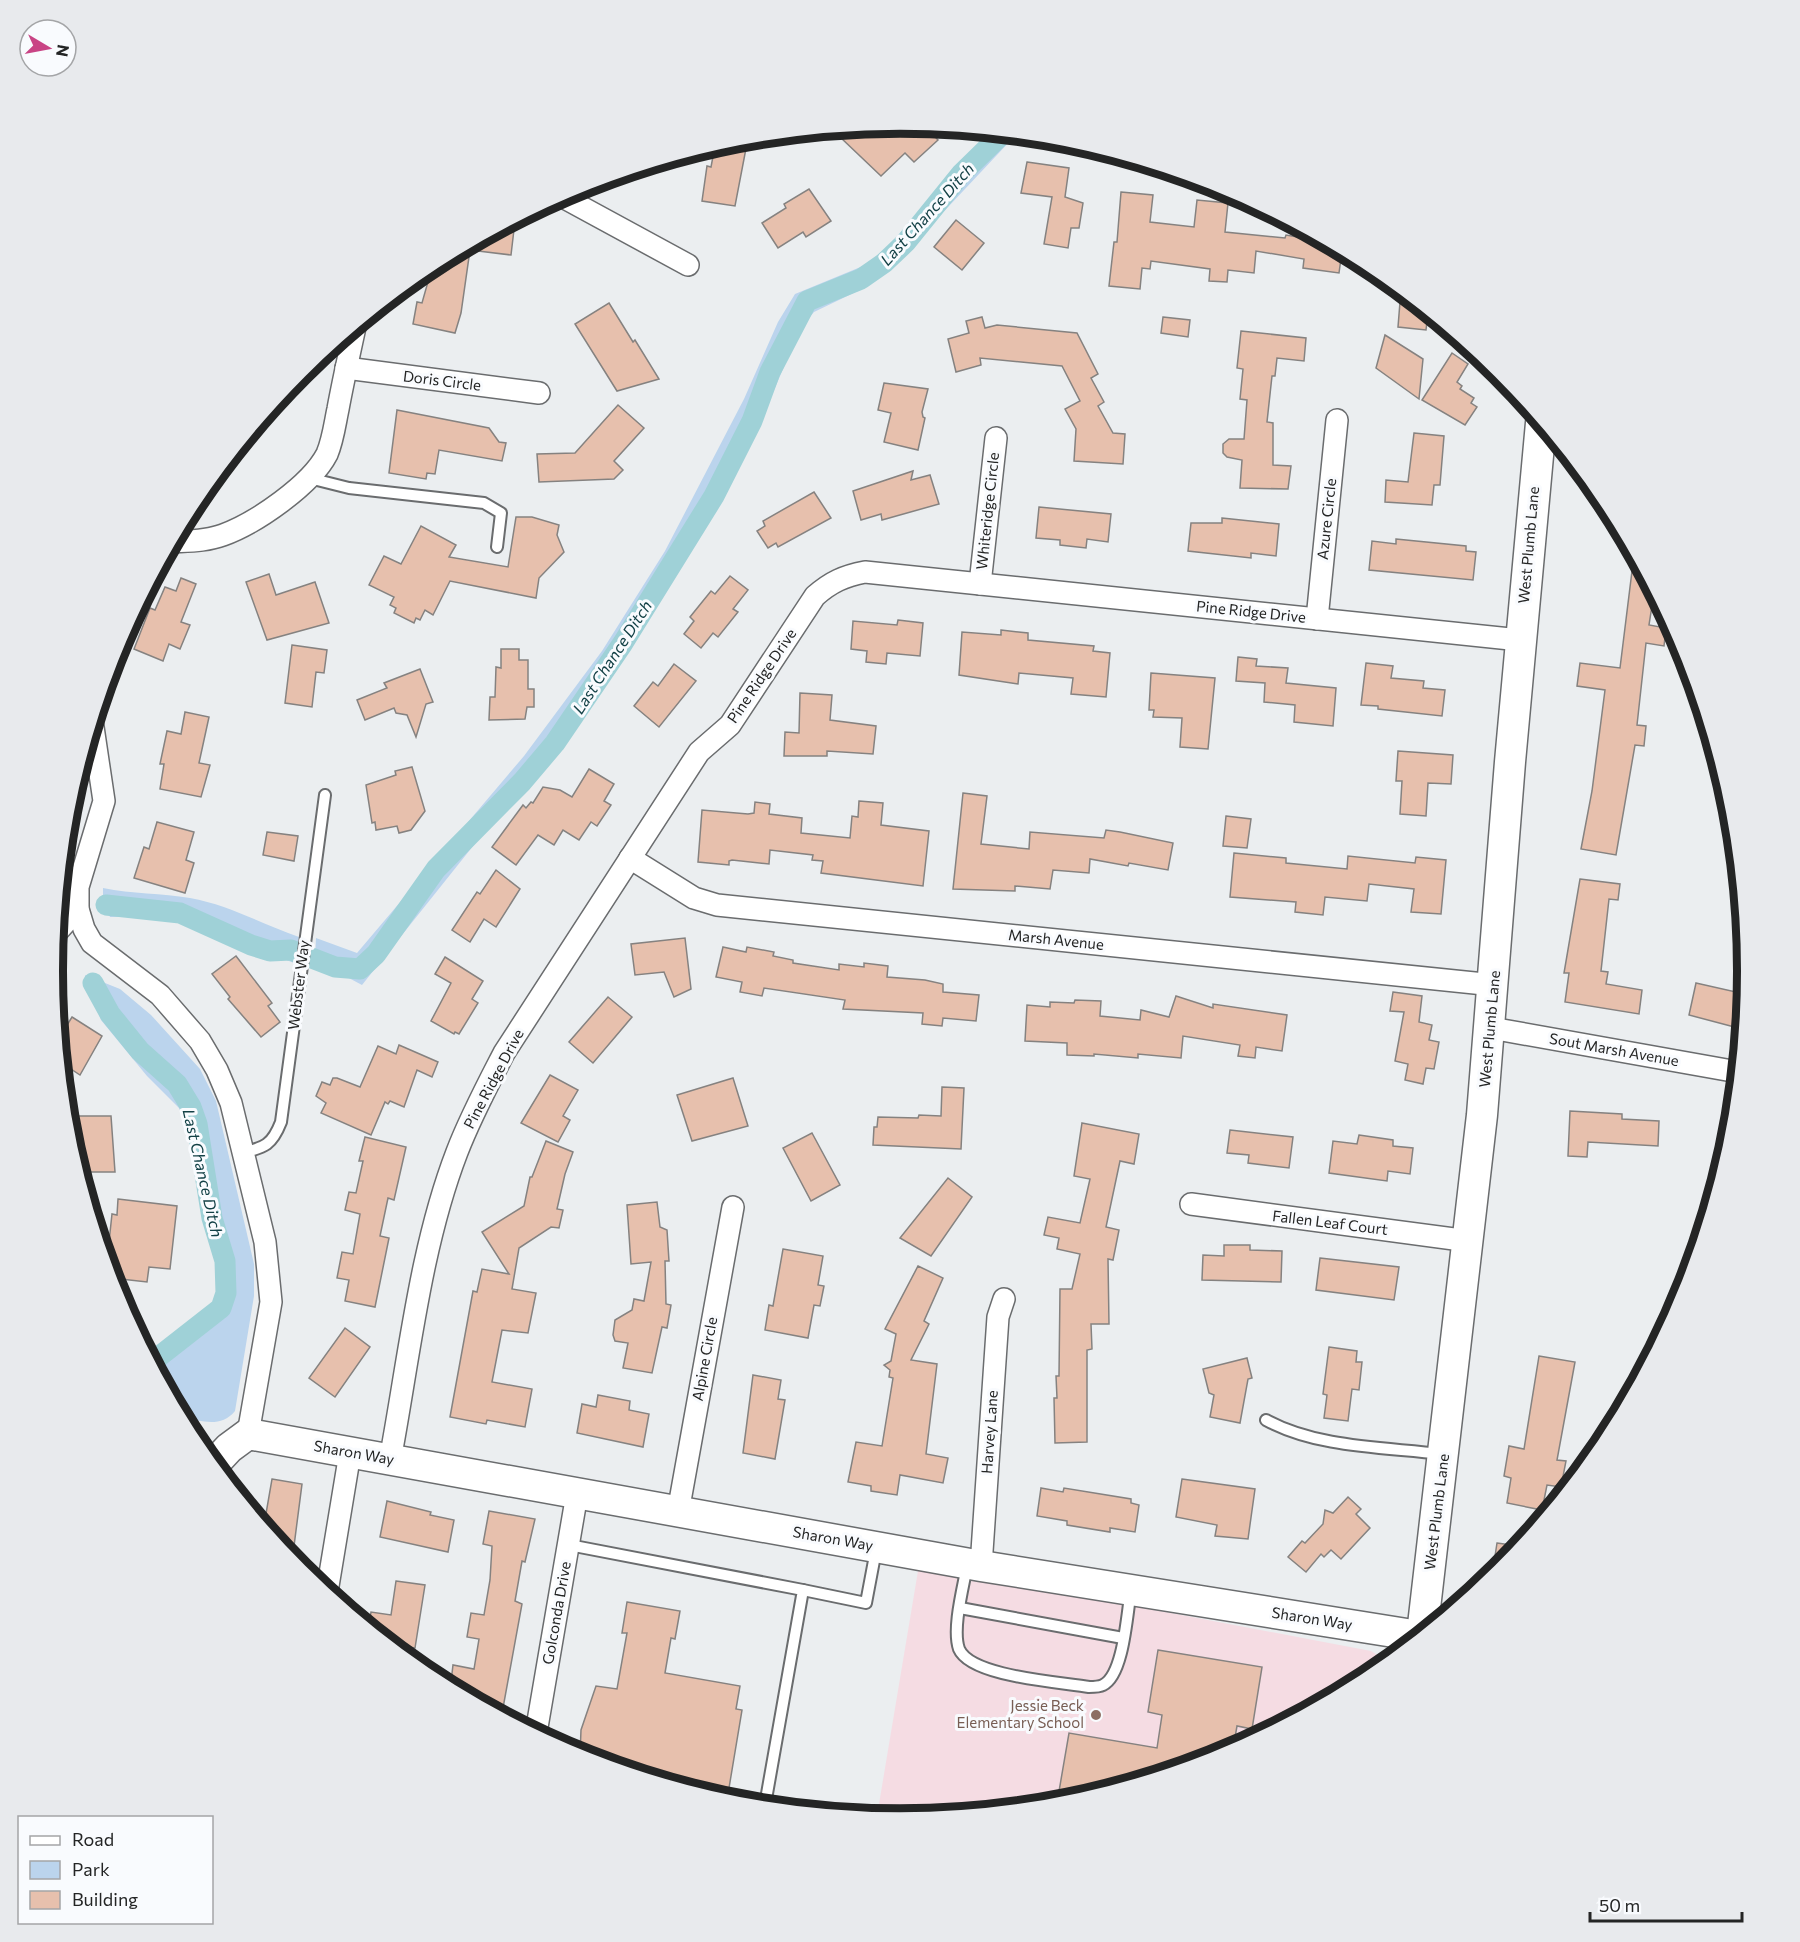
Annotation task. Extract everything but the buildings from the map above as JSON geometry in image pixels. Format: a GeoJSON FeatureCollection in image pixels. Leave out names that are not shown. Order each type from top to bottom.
{"type":"FeatureCollection","features":[{"type":"Feature","properties":{"kind":"street"},"geometry":{"type":"LineString","coordinates":[[572,202],[688,265]]}},
{"type":"Feature","properties":{"kind":"street"},"geometry":{"type":"LineString","coordinates":[[182,542],[199,541],[223,535],[247,524],[309,478],[328,452],[353,338]]}},
{"type":"Feature","properties":{"kind":"street","name":"Doris Circle"},"geometry":{"type":"LineString","coordinates":[[346,369],[539,393]]}},
{"type":"Feature","properties":{"kind":"street","name":"Azure Circle"},"geometry":{"type":"LineString","coordinates":[[1317,619],[1337,420]]}},
{"type":"Feature","properties":{"kind":"street","name":"West Plumb Lane"},"geometry":{"type":"LineString","coordinates":[[1421,1626],[1444,1455],[1491,1029],[1520,640],[1540,432]]}},
{"type":"Feature","properties":{"kind":"street","name":"Whiteridge Circle"},"geometry":{"type":"LineString","coordinates":[[980,584],[996,438]]}},
{"type":"Feature","properties":{"kind":"street","name":"Pine Ridge Drive"},"geometry":{"type":"LineString","coordinates":[[390,1460],[439,1208],[456,1154],[479,1101],[504,1053],[699,753],[730,724],[815,596],[830,584],[847,576],[865,572],[1520,640]]}},
{"type":"Feature","properties":{"kind":"street"},"geometry":{"type":"LineString","coordinates":[[95,743],[104,801],[78,887],[78,909],[84,929],[92,943],[160,995],[200,1041],[217,1070],[231,1103],[265,1242],[271,1302],[248,1434],[220,1458]]}},
{"type":"Feature","properties":{"kind":"street","name":"Marsh Avenue"},"geometry":{"type":"LineString","coordinates":[[630,858],[694,898],[717,905],[1494,985]]}},
{"type":"Feature","properties":{"kind":"street"},"geometry":{"type":"LineString","coordinates":[[65,923],[78,909]]}},
{"type":"Feature","properties":{"kind":"street","name":"Sout Marsh Avenue"},"geometry":{"type":"LineString","coordinates":[[1491,1029],[1731,1071]]}},
{"type":"Feature","properties":{"kind":"street","name":"Fallen Leaf Court"},"geometry":{"type":"LineString","coordinates":[[1191,1204],[1469,1241]]}},
{"type":"Feature","properties":{"kind":"street","name":"Alpine Circle"},"geometry":{"type":"LineString","coordinates":[[678,1512],[733,1207]]}},
{"type":"Feature","properties":{"kind":"street","name":"Harvey Lane"},"geometry":{"type":"LineString","coordinates":[[974,1564],[998,1317],[1004,1299]]}},
{"type":"Feature","properties":{"kind":"street","name":"Sharon Way"},"geometry":{"type":"LineString","coordinates":[[248,1434],[974,1564],[1412,1634]]}},
{"type":"Feature","properties":{"kind":"street"},"geometry":{"type":"LineString","coordinates":[[329,1582],[350,1453]]}},
{"type":"Feature","properties":{"kind":"street","name":"Golconda Drive"},"geometry":{"type":"LineString","coordinates":[[537,1725],[577,1494]]}},
{"type":"Feature","properties":{"kind":"lane"},"geometry":{"type":"LineString","coordinates":[[309,478],[350,488],[484,503],[501,513],[497,547]]}},
{"type":"Feature","properties":{"kind":"lane","name":"Webster Way"},"geometry":{"type":"LineString","coordinates":[[243,1153],[263,1147],[275,1138],[281,1122],[325,795]]}},
{"type":"Feature","properties":{"kind":"lane"},"geometry":{"type":"LineString","coordinates":[[1266,1420],[1288,1432],[1312,1438],[1444,1455]]}},
{"type":"Feature","properties":{"kind":"lane"},"geometry":{"type":"LineString","coordinates":[[569,1545],[866,1603],[876,1547]]}},
{"type":"Feature","properties":{"kind":"lane"},"geometry":{"type":"LineString","coordinates":[[974,1564],[960,1608],[957,1630],[960,1649],[968,1661],[1001,1672],[1089,1687],[1102,1686],[1113,1676],[1123,1638],[1131,1590]]}},
{"type":"Feature","properties":{"kind":"lane"},"geometry":{"type":"LineString","coordinates":[[766,1797],[803,1590]]}},
{"type":"Feature","properties":{"kind":"lane"},"geometry":{"type":"LineString","coordinates":[[960,1608],[1123,1638]]}},
{"type":"Feature","properties":{"kind":"shaded area","name":"Jessie Beck Elementary School"},"geometry":{"type":"Polygon","coordinates":[[[919,1565],[1371,1651],[1379,1656],[1318,1696],[1270,1722],[1169,1764],[1063,1792],[1009,1801],[955,1806],[878,1807],[919,1565]]]}},
{"type":"Feature","properties":{"kind":"green space"},"geometry":{"type":"Polygon","coordinates":[[[982,139],[1010,141],[887,272],[866,287],[814,312],[800,329],[766,409],[722,492],[656,601],[561,736],[362,985],[315,960],[316,938],[357,953],[524,756],[602,651],[665,551],[744,399],[778,322],[795,294],[863,266],[887,248],[982,139]]]}},
{"type":"Feature","properties":{"kind":"green space"},"geometry":{"type":"Polygon","coordinates":[[[103,888],[190,898],[232,910],[299,937],[294,963],[185,920],[157,916],[110,917],[103,901],[103,888]]]}},
{"type":"Feature","properties":{"kind":"green space"},"geometry":{"type":"Polygon","coordinates":[[[85,975],[120,989],[151,1015],[200,1069],[216,1101],[254,1264],[254,1296],[235,1411],[224,1420],[205,1422],[194,1420],[155,1353],[163,1350],[218,1305],[223,1281],[195,1152],[179,1108],[147,1076],[101,1020],[85,975]]]}},
{"type":"Feature","properties":{"kind":"waterway","name":"Last Chance Ditch"},"geometry":{"type":"LineString","coordinates":[[106,905],[180,913],[251,945],[270,951],[291,950],[335,967],[360,969],[376,954],[436,869],[522,782],[555,743],[623,643],[714,496],[752,421],[770,372],[807,301],[861,279],[884,263],[906,242],[961,174],[996,140]]}},
{"type":"Feature","properties":{"kind":"waterway","name":"Last Chance Ditch"},"geometry":{"type":"LineString","coordinates":[[93,983],[110,1014],[140,1051],[177,1084],[191,1107],[197,1124],[212,1218],[225,1261],[226,1293],[221,1308],[158,1357]]}},
{"type":"Feature","properties":{"kind":"place","name":"Jessie Beck Elementary School"},"geometry":{"type":"Point","coordinates":[1096,1715]}}]}
